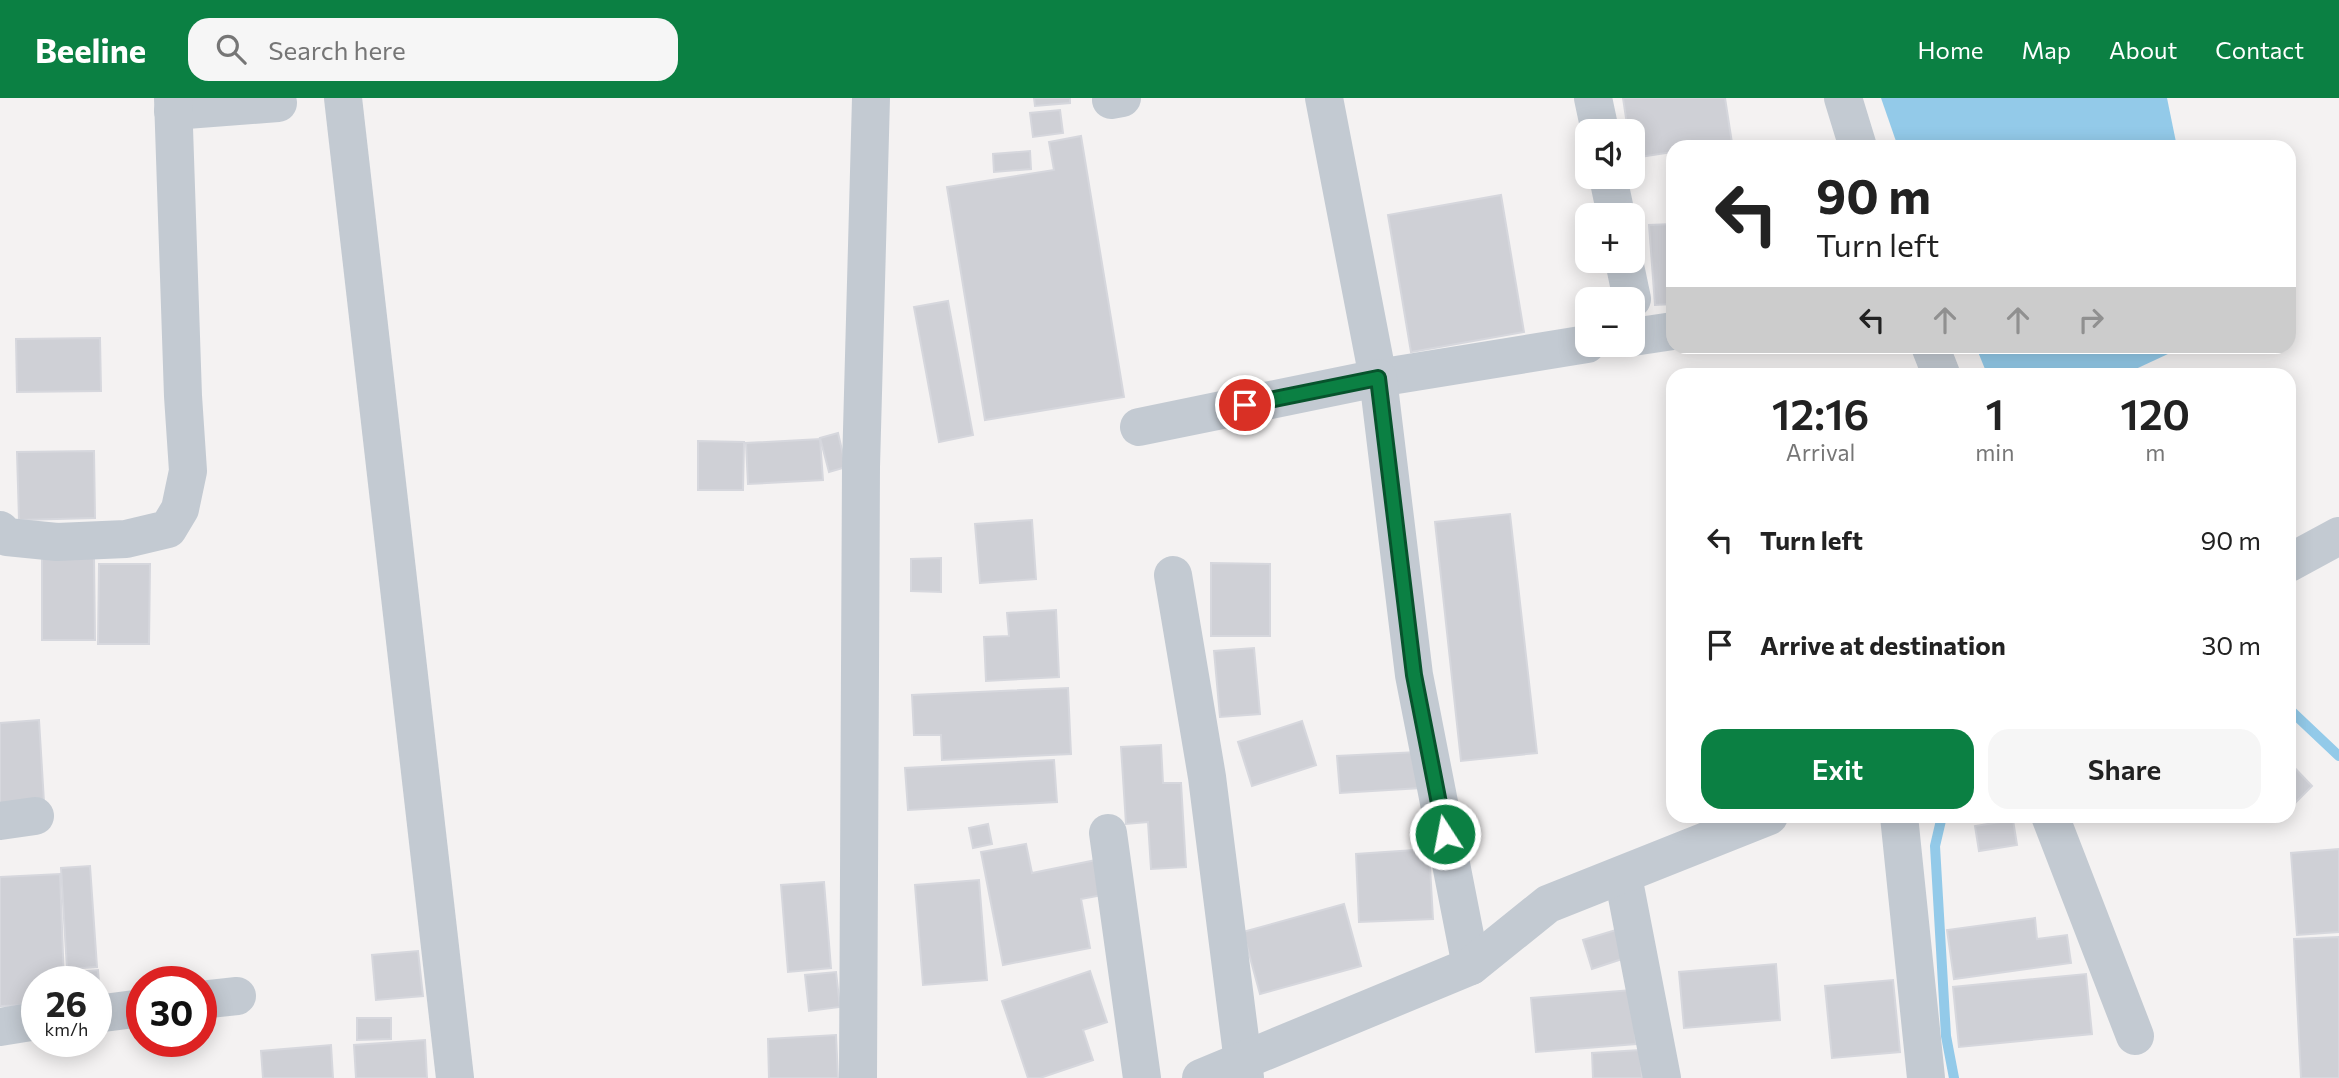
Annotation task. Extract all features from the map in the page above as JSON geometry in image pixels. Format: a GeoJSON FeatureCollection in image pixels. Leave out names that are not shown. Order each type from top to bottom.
{"type":"FeatureCollection","features":[{"type":"Feature","properties":{"kind":"street"},"geometry":{"type":"LineString","coordinates":[[344,98],[455,1078]]}},
{"type":"Feature","properties":{"kind":"street"},"geometry":{"type":"LineString","coordinates":[[858,1078],[861,467],[871,98]]}},
{"type":"Feature","properties":{"kind":"street"},"geometry":{"type":"LineString","coordinates":[[1324,98],[1378,378],[1414,675],[1471,966]]}},
{"type":"Feature","properties":{"kind":"street"},"geometry":{"type":"LineString","coordinates":[[1593,98],[1597,119]]}},
{"type":"Feature","properties":{"kind":"street"},"geometry":{"type":"LineString","coordinates":[[1843,98],[1856,140]]}},
{"type":"Feature","properties":{"kind":"street"},"geometry":{"type":"LineString","coordinates":[[0,530],[7,537],[57,542],[126,540],[168,529],[180,509],[188,471],[173,105],[278,103]]}},
{"type":"Feature","properties":{"kind":"street"},"geometry":{"type":"LineString","coordinates":[[1139,427],[1378,378],[1575,346]]}},
{"type":"Feature","properties":{"kind":"street"},"geometry":{"type":"LineString","coordinates":[[2296,559],[2339,536]]}},
{"type":"Feature","properties":{"kind":"street"},"geometry":{"type":"LineString","coordinates":[[1173,575],[1208,777],[1243,1070]]}},
{"type":"Feature","properties":{"kind":"street"},"geometry":{"type":"LineString","coordinates":[[1201,1078],[1243,1070],[1471,966],[1548,904],[1752,823]]}},
{"type":"Feature","properties":{"kind":"street"},"geometry":{"type":"LineString","coordinates":[[1900,823],[1926,1078]]}},
{"type":"Feature","properties":{"kind":"street"},"geometry":{"type":"LineString","coordinates":[[2053,823],[2135,1036]]}},
{"type":"Feature","properties":{"kind":"street"},"geometry":{"type":"LineString","coordinates":[[1108,833],[1142,1078]]}},
{"type":"Feature","properties":{"kind":"street"},"geometry":{"type":"LineString","coordinates":[[1623,876],[1662,1078]]}},
{"type":"Feature","properties":{"kind":"street"},"geometry":{"type":"LineString","coordinates":[[0,1027],[21,1024]]}},
{"type":"Feature","properties":{"kind":"water"},"geometry":{"type":"Polygon","coordinates":[[[1881,98],[2167,98],[2176,140],[1896,140],[1881,98]]]}},
{"type":"Feature","properties":{"kind":"water"},"geometry":{"type":"Polygon","coordinates":[[[1979,354],[2168,354],[2138,368],[1985,368],[1979,354]]]}},
{"type":"Feature","properties":{"kind":"building"},"geometry":{"type":"Polygon","coordinates":[[[1034,98],[1070,98],[1070,103],[1035,106],[1034,98]]]}},
{"type":"Feature","properties":{"kind":"building"},"geometry":{"type":"Polygon","coordinates":[[[1623,98],[1725,98],[1732,140],[1666,140],[1666,153],[1645,156],[1645,119],[1626,119],[1623,98]]]}},
{"type":"Feature","properties":{"kind":"building"},"geometry":{"type":"Polygon","coordinates":[[[1060,110],[1063,133],[1033,137],[1030,113],[1060,110]]]}},
{"type":"Feature","properties":{"kind":"building"},"geometry":{"type":"Polygon","coordinates":[[[1081,136],[1124,397],[985,420],[947,187],[1054,170],[1049,142],[1081,136]]]}},
{"type":"Feature","properties":{"kind":"building"},"geometry":{"type":"Polygon","coordinates":[[[1030,151],[1031,169],[994,172],[993,154],[1030,151]]]}},
{"type":"Feature","properties":{"kind":"building"},"geometry":{"type":"Polygon","coordinates":[[[1501,195],[1524,332],[1411,352],[1388,215],[1501,195]]]}},
{"type":"Feature","properties":{"kind":"building"},"geometry":{"type":"Polygon","coordinates":[[[1666,224],[1666,304],[1655,305],[1649,225],[1666,224]]]}},
{"type":"Feature","properties":{"kind":"building"},"geometry":{"type":"Polygon","coordinates":[[[948,301],[973,435],[939,442],[914,307],[948,301]]]}},
{"type":"Feature","properties":{"kind":"building"},"geometry":{"type":"Polygon","coordinates":[[[100,338],[101,391],[17,392],[16,339],[100,338]]]}},
{"type":"Feature","properties":{"kind":"building"},"geometry":{"type":"Polygon","coordinates":[[[838,433],[846,467],[829,472],[820,438],[838,433]]]}},
{"type":"Feature","properties":{"kind":"building"},"geometry":{"type":"Polygon","coordinates":[[[820,439],[823,480],[748,484],[746,443],[820,439]]]}},
{"type":"Feature","properties":{"kind":"building"},"geometry":{"type":"Polygon","coordinates":[[[698,441],[744,442],[743,490],[698,490],[698,441]]]}},
{"type":"Feature","properties":{"kind":"building"},"geometry":{"type":"Polygon","coordinates":[[[94,451],[95,518],[19,520],[17,452],[94,451]]]}},
{"type":"Feature","properties":{"kind":"building"},"geometry":{"type":"Polygon","coordinates":[[[1510,514],[1537,753],[1461,761],[1435,522],[1510,514]]]}},
{"type":"Feature","properties":{"kind":"building"},"geometry":{"type":"Polygon","coordinates":[[[1032,520],[1036,579],[980,583],[975,524],[1032,520]]]}},
{"type":"Feature","properties":{"kind":"building"},"geometry":{"type":"Polygon","coordinates":[[[94,557],[95,640],[42,640],[42,558],[94,557]]]}},
{"type":"Feature","properties":{"kind":"building"},"geometry":{"type":"Polygon","coordinates":[[[941,558],[941,592],[911,591],[911,559],[941,558]]]}},
{"type":"Feature","properties":{"kind":"building"},"geometry":{"type":"Polygon","coordinates":[[[1211,563],[1270,564],[1270,636],[1211,636],[1211,563]]]}},
{"type":"Feature","properties":{"kind":"building"},"geometry":{"type":"Polygon","coordinates":[[[99,564],[150,564],[149,644],[98,644],[99,564]]]}},
{"type":"Feature","properties":{"kind":"building"},"geometry":{"type":"Polygon","coordinates":[[[1056,610],[1059,677],[986,681],[984,637],[1009,636],[1007,613],[1056,610]]]}},
{"type":"Feature","properties":{"kind":"building"},"geometry":{"type":"Polygon","coordinates":[[[1254,648],[1260,714],[1220,717],[1214,651],[1254,648]]]}},
{"type":"Feature","properties":{"kind":"building"},"geometry":{"type":"Polygon","coordinates":[[[1068,688],[1071,754],[942,760],[941,735],[914,735],[912,695],[1068,688]]]}},
{"type":"Feature","properties":{"kind":"building"},"geometry":{"type":"Polygon","coordinates":[[[39,720],[44,802],[0,805],[0,723],[39,720]]]}},
{"type":"Feature","properties":{"kind":"building"},"geometry":{"type":"Polygon","coordinates":[[[1302,721],[1316,765],[1252,786],[1238,742],[1302,721]]]}},
{"type":"Feature","properties":{"kind":"building"},"geometry":{"type":"Polygon","coordinates":[[[1161,745],[1163,783],[1181,783],[1186,867],[1151,869],[1148,822],[1126,824],[1121,747],[1161,745]]]}},
{"type":"Feature","properties":{"kind":"building"},"geometry":{"type":"Polygon","coordinates":[[[1418,752],[1421,788],[1340,793],[1337,756],[1418,752]]]}},
{"type":"Feature","properties":{"kind":"building"},"geometry":{"type":"Polygon","coordinates":[[[1054,760],[1057,802],[908,810],[905,768],[1054,760]]]}},
{"type":"Feature","properties":{"kind":"building"},"geometry":{"type":"Polygon","coordinates":[[[2296,769],[2312,786],[2296,802],[2296,769]]]}},
{"type":"Feature","properties":{"kind":"building"},"geometry":{"type":"Polygon","coordinates":[[[2013,823],[2017,845],[1979,851],[1975,826],[2013,823]]]}},
{"type":"Feature","properties":{"kind":"building"},"geometry":{"type":"Polygon","coordinates":[[[988,824],[992,844],[973,848],[969,828],[988,824]]]}},
{"type":"Feature","properties":{"kind":"building"},"geometry":{"type":"Polygon","coordinates":[[[1026,844],[1032,873],[1106,858],[1113,893],[1081,899],[1090,948],[1003,965],[981,852],[1026,844]]]}},
{"type":"Feature","properties":{"kind":"building"},"geometry":{"type":"Polygon","coordinates":[[[1429,849],[1433,919],[1359,922],[1356,854],[1429,849]]]}},
{"type":"Feature","properties":{"kind":"building"},"geometry":{"type":"Polygon","coordinates":[[[2339,849],[2339,932],[2297,935],[2291,853],[2339,849]]]}},
{"type":"Feature","properties":{"kind":"building"},"geometry":{"type":"Polygon","coordinates":[[[90,866],[97,966],[67,966],[61,868],[90,866]]]}},
{"type":"Feature","properties":{"kind":"building"},"geometry":{"type":"Polygon","coordinates":[[[60,874],[63,966],[21,966],[21,1005],[0,1006],[0,877],[60,874]]]}},
{"type":"Feature","properties":{"kind":"building"},"geometry":{"type":"Polygon","coordinates":[[[979,880],[987,980],[923,985],[915,885],[979,880]]]}},
{"type":"Feature","properties":{"kind":"building"},"geometry":{"type":"Polygon","coordinates":[[[824,882],[831,968],[788,972],[781,885],[824,882]]]}},
{"type":"Feature","properties":{"kind":"building"},"geometry":{"type":"Polygon","coordinates":[[[1344,904],[1361,966],[1260,994],[1243,932],[1344,904]]]}},
{"type":"Feature","properties":{"kind":"building"},"geometry":{"type":"Polygon","coordinates":[[[2035,918],[2037,939],[2067,935],[2071,963],[1954,979],[1947,930],[2035,918]]]}},
{"type":"Feature","properties":{"kind":"building"},"geometry":{"type":"Polygon","coordinates":[[[1616,930],[1625,958],[1592,969],[1583,940],[1616,930]]]}},
{"type":"Feature","properties":{"kind":"building"},"geometry":{"type":"Polygon","coordinates":[[[2339,937],[2339,1078],[2301,1078],[2294,939],[2339,937]]]}},
{"type":"Feature","properties":{"kind":"building"},"geometry":{"type":"Polygon","coordinates":[[[418,951],[423,996],[376,1000],[372,955],[418,951]]]}},
{"type":"Feature","properties":{"kind":"building"},"geometry":{"type":"Polygon","coordinates":[[[1776,964],[1780,1020],[1684,1028],[1679,972],[1776,964]]]}},
{"type":"Feature","properties":{"kind":"building"},"geometry":{"type":"Polygon","coordinates":[[[1090,971],[1107,1022],[1083,1030],[1093,1060],[1040,1078],[1028,1078],[1002,1001],[1090,971]]]}},
{"type":"Feature","properties":{"kind":"building"},"geometry":{"type":"Polygon","coordinates":[[[836,972],[840,1007],[809,1011],[805,975],[836,972]]]}},
{"type":"Feature","properties":{"kind":"building"},"geometry":{"type":"Polygon","coordinates":[[[2086,974],[2092,1034],[1959,1047],[1953,987],[2086,974]]]}},
{"type":"Feature","properties":{"kind":"building"},"geometry":{"type":"Polygon","coordinates":[[[1893,980],[1900,1052],[1832,1058],[1825,986],[1893,980]]]}},
{"type":"Feature","properties":{"kind":"building"},"geometry":{"type":"Polygon","coordinates":[[[1632,990],[1636,1044],[1536,1052],[1531,998],[1632,990]]]}},
{"type":"Feature","properties":{"kind":"building"},"geometry":{"type":"Polygon","coordinates":[[[357,1018],[391,1018],[391,1039],[357,1040],[357,1018]]]}},
{"type":"Feature","properties":{"kind":"building"},"geometry":{"type":"Polygon","coordinates":[[[836,1035],[838,1078],[769,1078],[768,1039],[836,1035]]]}},
{"type":"Feature","properties":{"kind":"building"},"geometry":{"type":"Polygon","coordinates":[[[425,1040],[427,1078],[356,1078],[354,1045],[425,1040]]]}},
{"type":"Feature","properties":{"kind":"building"},"geometry":{"type":"Polygon","coordinates":[[[331,1045],[333,1078],[263,1078],[261,1051],[331,1045]]]}},
{"type":"Feature","properties":{"kind":"building"},"geometry":{"type":"Polygon","coordinates":[[[1640,1050],[1642,1078],[1593,1078],[1592,1053],[1640,1050]]]}},
{"type":"Feature","properties":{"kind":"waterway"},"geometry":{"type":"LineString","coordinates":[[2296,716],[2339,756]]}},
{"type":"Feature","properties":{"kind":"waterway"},"geometry":{"type":"LineString","coordinates":[[1940,823],[1935,846],[1946,1036],[1954,1078]]}},
{"type":"Feature","properties":{"kind":"route"},"geometry":{"type":"LineString","coordinates":[[1245,405],[1378,378],[1414,675],[1445,834]]}}]}
